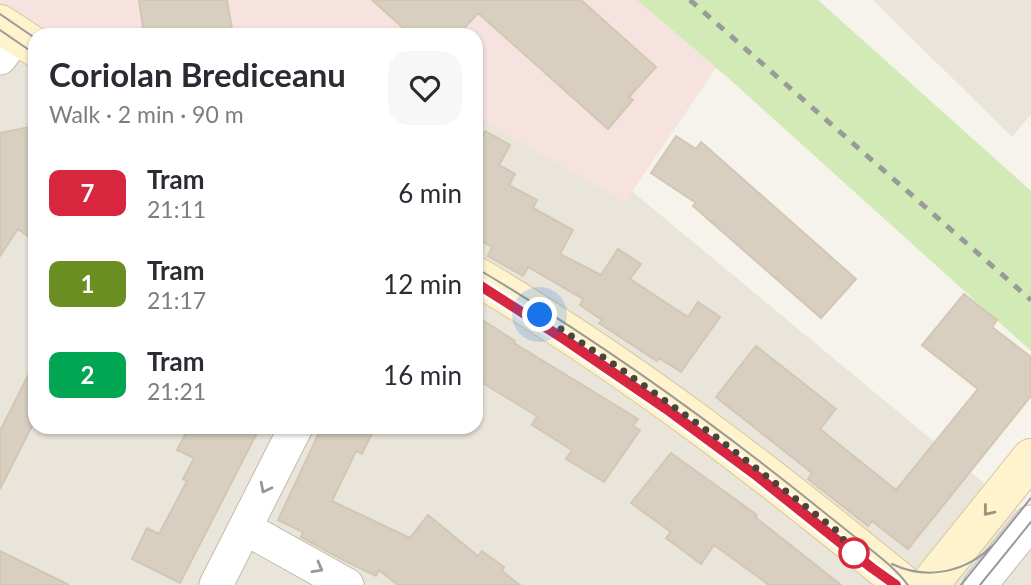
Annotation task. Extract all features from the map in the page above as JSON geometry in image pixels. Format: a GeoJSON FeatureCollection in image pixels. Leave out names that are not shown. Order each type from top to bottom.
{"type":"FeatureCollection","features":[{"type":"Feature","properties":{"kind":"street"},"geometry":{"type":"LineString","coordinates":[[483,280],[567,332],[669,402],[795,497],[904,585]]}},
{"type":"Feature","properties":{"kind":"street"},"geometry":{"type":"LineString","coordinates":[[216,585],[292,434]]}},
{"type":"Feature","properties":{"kind":"street"},"geometry":{"type":"LineString","coordinates":[[929,585],[1031,458]]}},
{"type":"Feature","properties":{"kind":"street"},"geometry":{"type":"LineString","coordinates":[[980,585],[1031,522]]}},
{"type":"Feature","properties":{"kind":"street"},"geometry":{"type":"LineString","coordinates":[[245,528],[347,585]]}},
{"type":"Feature","properties":{"kind":"shaded area"},"geometry":{"type":"Polygon","coordinates":[[[0,0],[354,28],[28,28],[28,434],[483,434],[483,68],[1031,522],[1031,585],[0,585],[0,0]]]}},
{"type":"Feature","properties":{"kind":"shaded area"},"geometry":{"type":"Polygon","coordinates":[[[0,0],[637,0],[716,68],[625,202],[483,121],[483,28],[28,29],[0,12],[0,0]]]}},
{"type":"Feature","properties":{"kind":"shaded area"},"geometry":{"type":"Polygon","coordinates":[[[873,0],[1031,0],[1031,114],[1012,137],[873,0]]]}},
{"type":"Feature","properties":{"kind":"green space"},"geometry":{"type":"Polygon","coordinates":[[[637,0],[818,0],[1031,191],[1031,351],[727,77],[637,0]]]}},
{"type":"Feature","properties":{"kind":"building"},"geometry":{"type":"Polygon","coordinates":[[[139,0],[227,0],[232,28],[143,28],[139,0]]]}},
{"type":"Feature","properties":{"kind":"building"},"geometry":{"type":"Polygon","coordinates":[[[372,0],[581,0],[656,67],[629,97],[633,100],[608,129],[478,13],[464,28],[403,28],[372,0]]]}},
{"type":"Feature","properties":{"kind":"building"},"geometry":{"type":"Polygon","coordinates":[[[28,127],[28,236],[18,229],[0,256],[0,133],[28,127]]]}},
{"type":"Feature","properties":{"kind":"building"},"geometry":{"type":"Polygon","coordinates":[[[485,131],[510,145],[499,165],[515,174],[509,185],[537,200],[533,208],[573,230],[560,254],[601,275],[618,249],[641,264],[630,279],[688,317],[698,302],[720,317],[681,372],[659,358],[657,361],[599,323],[602,320],[580,305],[583,299],[528,267],[523,276],[488,256],[492,247],[483,242],[485,131]]]}},
{"type":"Feature","properties":{"kind":"building"},"geometry":{"type":"Polygon","coordinates":[[[676,136],[696,149],[701,142],[856,279],[821,318],[693,206],[696,203],[651,173],[676,136]]]}},
{"type":"Feature","properties":{"kind":"building"},"geometry":{"type":"Polygon","coordinates":[[[964,294],[997,320],[992,327],[1031,357],[1031,396],[908,549],[872,521],[868,526],[808,479],[812,473],[716,397],[756,346],[836,409],[820,429],[896,490],[978,389],[922,345],[964,294]]]}},
{"type":"Feature","properties":{"kind":"building"},"geometry":{"type":"Polygon","coordinates":[[[483,320],[515,341],[514,343],[638,419],[633,426],[640,430],[604,482],[566,459],[572,450],[532,425],[537,416],[483,383],[483,320]]]}},
{"type":"Feature","properties":{"kind":"building"},"geometry":{"type":"Polygon","coordinates":[[[28,376],[28,434],[0,489],[0,431],[28,376]]]}},
{"type":"Feature","properties":{"kind":"building"},"geometry":{"type":"Polygon","coordinates":[[[185,434],[256,434],[180,583],[132,559],[147,528],[159,534],[187,481],[183,479],[194,458],[177,450],[185,434]]]}},
{"type":"Feature","properties":{"kind":"building"},"geometry":{"type":"Polygon","coordinates":[[[319,434],[372,434],[362,454],[356,451],[332,501],[410,538],[428,515],[478,556],[482,551],[504,567],[502,571],[520,585],[398,585],[379,570],[376,576],[343,560],[301,537],[303,532],[278,520],[319,434]]]}},
{"type":"Feature","properties":{"kind":"building"},"geometry":{"type":"Polygon","coordinates":[[[671,453],[757,515],[755,517],[841,585],[769,585],[714,545],[701,564],[666,538],[671,532],[631,503],[671,453]]]}},
{"type":"Feature","properties":{"kind":"building"},"geometry":{"type":"Polygon","coordinates":[[[0,551],[69,585],[0,585],[0,551]]]}},
{"type":"Feature","properties":{"kind":"tram line"},"geometry":{"type":"LineString","coordinates":[[0,14],[28,33]]}},
{"type":"Feature","properties":{"kind":"tram line"},"geometry":{"type":"LineString","coordinates":[[0,30],[28,49]]}},
{"type":"Feature","properties":{"kind":"tram line"},"geometry":{"type":"LineString","coordinates":[[483,272],[609,352],[695,413],[877,554],[908,585]]}},
{"type":"Feature","properties":{"kind":"tram line"},"geometry":{"type":"LineString","coordinates":[[483,287],[564,339],[665,409],[757,476],[896,585]]}},
{"type":"Feature","properties":{"kind":"tram line","name":"7"},"geometry":{"type":"LineString","coordinates":[[483,287],[665,408],[896,585]]}},
{"type":"Feature","properties":{"kind":"tram line"},"geometry":{"type":"LineString","coordinates":[[961,585],[1031,498]]}},
{"type":"Feature","properties":{"kind":"tram line"},"geometry":{"type":"LineString","coordinates":[[980,585],[1031,522]]}},
{"type":"Feature","properties":{"kind":"tram line"},"geometry":{"type":"LineString","coordinates":[[892,564],[919,572],[946,571],[972,561],[994,544]]}},
{"type":"Feature","properties":{"kind":"railway"},"geometry":{"type":"LineString","coordinates":[[690,0],[1031,300]]}},
{"type":"Feature","properties":{"kind":"route"},"geometry":{"type":"LineString","coordinates":[[540,315],[716,437],[837,531],[854,553]]}}]}
